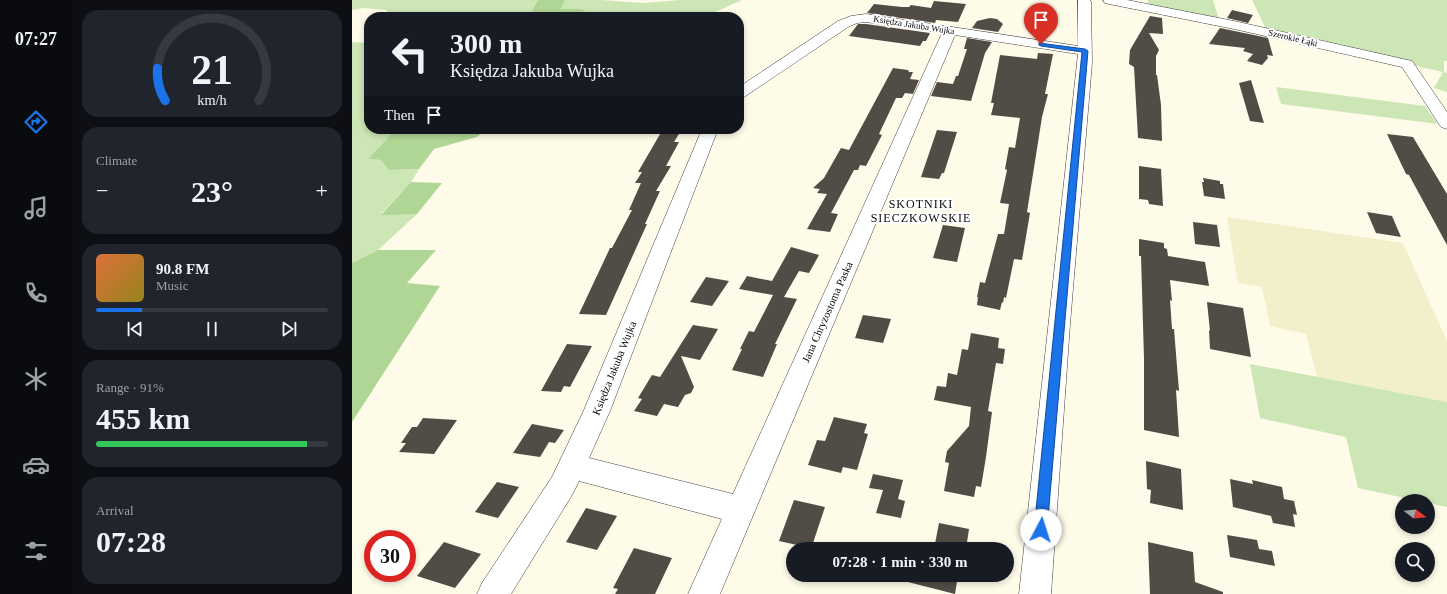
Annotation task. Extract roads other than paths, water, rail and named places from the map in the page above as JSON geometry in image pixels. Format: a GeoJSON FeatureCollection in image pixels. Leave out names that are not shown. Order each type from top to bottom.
{"type":"FeatureCollection","features":[{"type":"Feature","properties":{"kind":"street","name":"Szerokie Łąki"},"geometry":{"type":"LineString","coordinates":[[1109,0],[1234,25],[1407,64],[1447,124]]}},
{"type":"Feature","properties":{"kind":"street"},"geometry":{"type":"LineString","coordinates":[[1035,594],[1085,51],[1080,1]]}},
{"type":"Feature","properties":{"kind":"street","name":"Księdza Jakuba Wujka"},"geometry":{"type":"LineString","coordinates":[[744,91],[843,24],[866,18],[881,19],[1085,51]]}},
{"type":"Feature","properties":{"kind":"street","name":"Jana Chryzostoma Paska"},"geometry":{"type":"LineString","coordinates":[[704,594],[950,31]]}},
{"type":"Feature","properties":{"kind":"street","name":"Księdza Jakuba Wujka"},"geometry":{"type":"LineString","coordinates":[[493,594],[562,486],[572,466],[597,411],[708,134]]}},
{"type":"Feature","properties":{"kind":"street"},"geometry":{"type":"LineString","coordinates":[[572,466],[741,510]]}},
{"type":"Feature","properties":{"kind":"district","name":"SKOTNIKI SIECZKOWSKIE"},"geometry":{"type":"Point","coordinates":[921,211]}}]}
